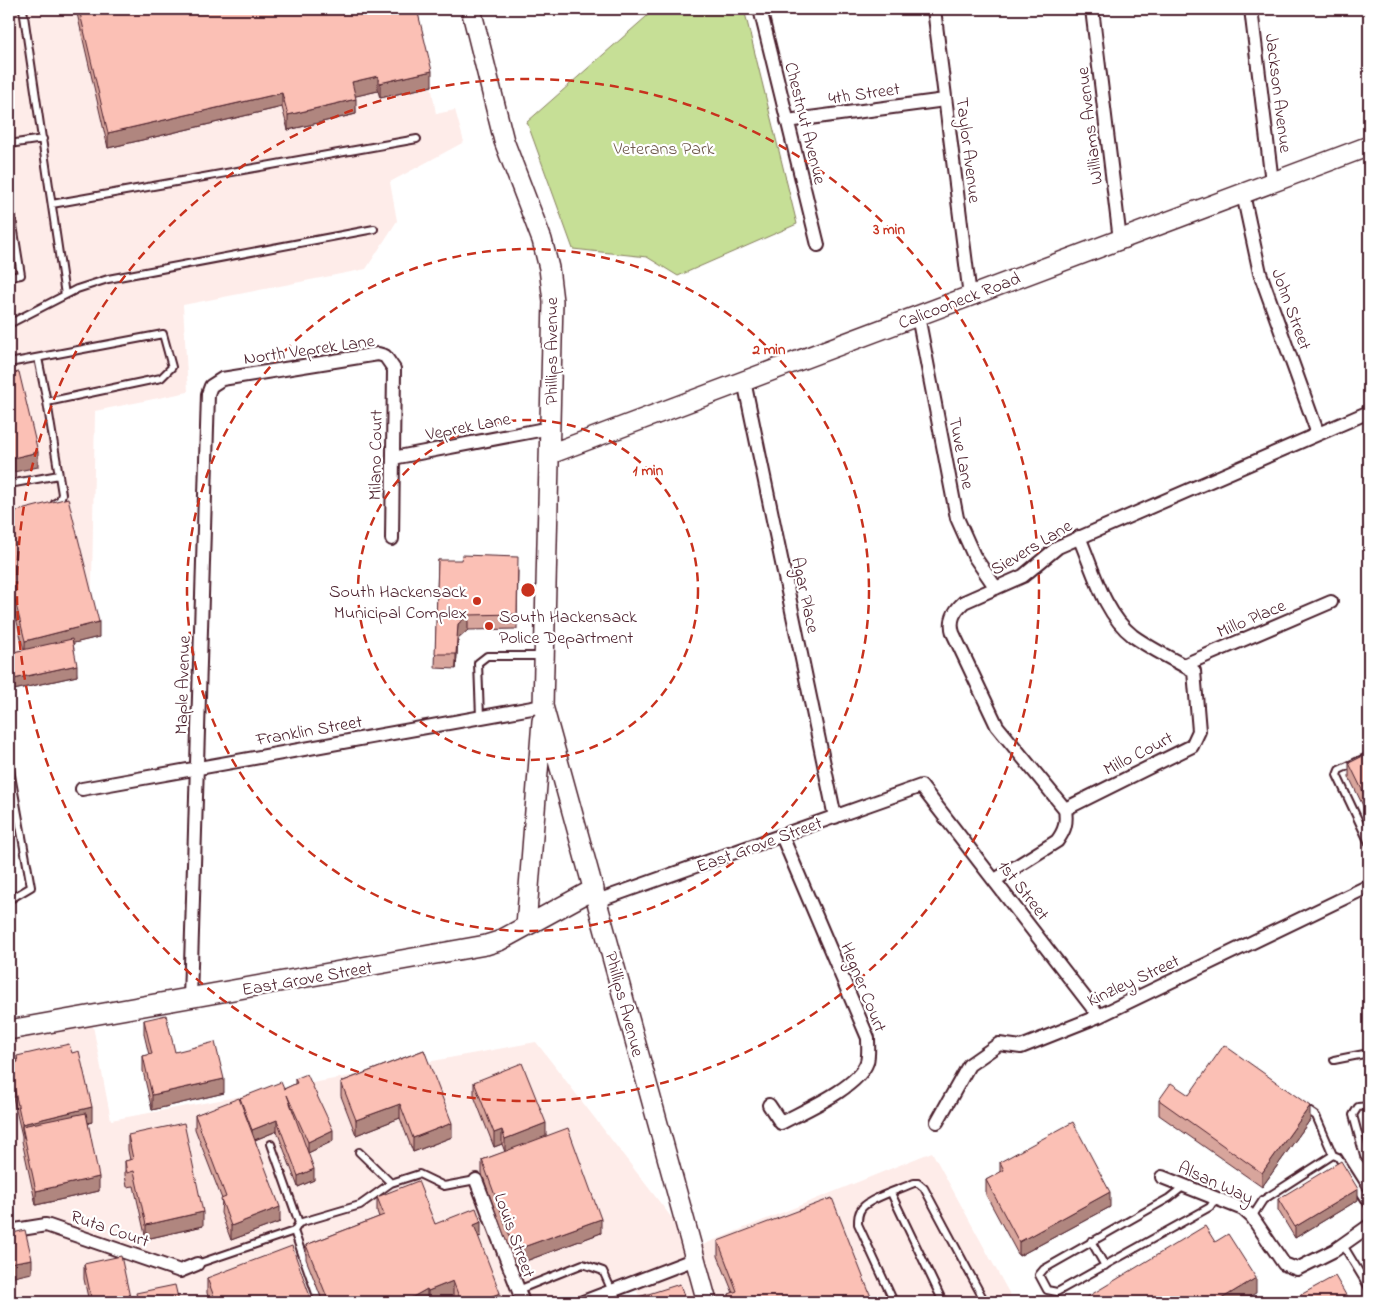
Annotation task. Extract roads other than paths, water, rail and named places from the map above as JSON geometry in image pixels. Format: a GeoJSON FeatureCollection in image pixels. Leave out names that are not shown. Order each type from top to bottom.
{"type":"FeatureCollection","features":[{"type":"Feature","properties":{"kind":"street","name":"Phillips Avenue"},"geometry":{"type":"LineString","coordinates":[[471,9],[504,141],[542,240],[549,268],[553,329],[543,706],[526,926]]}},
{"type":"Feature","properties":{"kind":"street","name":"Chestnut Avenue"},"geometry":{"type":"LineString","coordinates":[[760,9],[818,245]]}},
{"type":"Feature","properties":{"kind":"street","name":"Taylor Avenue"},"geometry":{"type":"LineString","coordinates":[[934,9],[970,296]]}},
{"type":"Feature","properties":{"kind":"street","name":"Williams Avenue"},"geometry":{"type":"LineString","coordinates":[[1092,9],[1120,240]]}},
{"type":"Feature","properties":{"kind":"street","name":"Jackson Avenue"},"geometry":{"type":"LineString","coordinates":[[1251,9],[1272,182]]}},
{"type":"Feature","properties":{"kind":"street","name":"4th Street"},"geometry":{"type":"LineString","coordinates":[[787,121],[945,100]]}},
{"type":"Feature","properties":{"kind":"street","name":"Calicooneck Road"},"geometry":{"type":"LineString","coordinates":[[550,454],[1369,146]]}},
{"type":"Feature","properties":{"kind":"street","name":"John Street"},"geometry":{"type":"LineString","coordinates":[[1243,194],[1260,273],[1318,434]]}},
{"type":"Feature","properties":{"kind":"street","name":"Tuve Lane"},"geometry":{"type":"LineString","coordinates":[[918,316],[957,518],[974,556],[996,588]]}},
{"type":"Feature","properties":{"kind":"street","name":"North Veprek Lane"},"geometry":{"type":"LineString","coordinates":[[222,380],[378,354],[391,361],[394,370]]}},
{"type":"Feature","properties":{"kind":"street","name":"Milano Court"},"geometry":{"type":"LineString","coordinates":[[392,540],[394,370]]}},
{"type":"Feature","properties":{"kind":"street","name":"Maple Avenue"},"geometry":{"type":"LineString","coordinates":[[190,999],[208,394],[211,386],[222,380]]}},
{"type":"Feature","properties":{"kind":"street","name":"Agar Place"},"geometry":{"type":"LineString","coordinates":[[744,381],[834,817]]}},
{"type":"Feature","properties":{"kind":"street","name":"Sievers Lane"},"geometry":{"type":"LineString","coordinates":[[1065,810],[997,726],[953,633],[952,617],[956,609],[964,602],[1023,576],[1058,547],[1369,412]]}},
{"type":"Feature","properties":{"kind":"street","name":"Veprek Lane"},"geometry":{"type":"LineString","coordinates":[[393,458],[550,428]]}},
{"type":"Feature","properties":{"kind":"street","name":"Millo Court"},"geometry":{"type":"LineString","coordinates":[[1065,810],[1192,746],[1199,731],[1194,671],[1133,636],[1120,624],[1109,606],[1079,537]]}},
{"type":"Feature","properties":{"kind":"street","name":"Millo Place"},"geometry":{"type":"LineString","coordinates":[[1184,666],[1332,602]]}},
{"type":"Feature","properties":{"kind":"street","name":"Phillips Avenue"},"geometry":{"type":"LineString","coordinates":[[543,706],[707,1302]]}},
{"type":"Feature","properties":{"kind":"street","name":"Franklin Street"},"geometry":{"type":"LineString","coordinates":[[82,789],[543,706]]}},
{"type":"Feature","properties":{"kind":"street","name":"East Grove Street"},"geometry":{"type":"LineString","coordinates":[[9,1030],[486,945],[595,895],[782,836],[921,786]]}},
{"type":"Feature","properties":{"kind":"street","name":"1st Street"},"geometry":{"type":"LineString","coordinates":[[921,786],[1099,1016]]}},
{"type":"Feature","properties":{"kind":"street"},"geometry":{"type":"LineString","coordinates":[[994,880],[1057,841],[1064,832],[1065,810]]}},
{"type":"Feature","properties":{"kind":"street","name":"Hegner Court"},"geometry":{"type":"LineString","coordinates":[[769,1105],[781,1123],[851,1083],[860,1074],[867,1062],[869,1050],[868,1038],[782,836]]}},
{"type":"Feature","properties":{"kind":"street","name":"Kinzley Street"},"geometry":{"type":"LineString","coordinates":[[937,1122],[969,1065],[999,1044],[1021,1046],[1099,1016],[1369,886]]}},
{"type":"Feature","properties":{"kind":"street","name":"Alsan Way"},"geometry":{"type":"LineString","coordinates":[[1162,1177],[1243,1210],[1252,1217],[1284,1264],[1291,1268],[1297,1269],[1344,1245]]}},
{"type":"Feature","properties":{"kind":"street","name":"Louis Street"},"geometry":{"type":"LineString","coordinates":[[476,1180],[520,1296]]}},
{"type":"Feature","properties":{"kind":"street","name":"Ruta Court"},"geometry":{"type":"LineString","coordinates":[[9,1231],[46,1225],[180,1271],[197,1264]]}},
{"type":"Feature","properties":{"kind":"street"},"geometry":{"type":"LineString","coordinates":[[1344,1245],[1369,1226]]}},
{"type":"Feature","properties":{"kind":"street"},"geometry":{"type":"LineString","coordinates":[[583,1302],[695,1258]]}},
{"type":"Feature","properties":{"kind":"lane"},"geometry":{"type":"LineString","coordinates":[[23,9],[65,295]]}},
{"type":"Feature","properties":{"kind":"lane"},"geometry":{"type":"LineString","coordinates":[[9,144],[42,139]]}},
{"type":"Feature","properties":{"kind":"lane"},"geometry":{"type":"LineString","coordinates":[[52,204],[417,139]]}},
{"type":"Feature","properties":{"kind":"lane"},"geometry":{"type":"LineString","coordinates":[[9,200],[21,275],[9,277]]}},
{"type":"Feature","properties":{"kind":"lane"},"geometry":{"type":"LineString","coordinates":[[9,324],[65,295],[108,279],[374,229]]}},
{"type":"Feature","properties":{"kind":"lane"},"geometry":{"type":"LineString","coordinates":[[9,363],[163,334],[172,367],[161,378],[47,402]]}},
{"type":"Feature","properties":{"kind":"lane"},"geometry":{"type":"LineString","coordinates":[[38,358],[62,494],[60,500],[46,509]]}},
{"type":"Feature","properties":{"kind":"lane"},"geometry":{"type":"LineString","coordinates":[[9,484],[59,475]]}},
{"type":"Feature","properties":{"kind":"lane"},"geometry":{"type":"LineString","coordinates":[[480,717],[478,662],[486,656],[544,656]]}},
{"type":"Feature","properties":{"kind":"lane"},"geometry":{"type":"LineString","coordinates":[[1369,756],[1339,770],[1337,775],[1369,843]]}},
{"type":"Feature","properties":{"kind":"lane"},"geometry":{"type":"LineString","coordinates":[[9,764],[31,887],[9,900]]}},
{"type":"Feature","properties":{"kind":"lane"},"geometry":{"type":"LineString","coordinates":[[1334,1060],[1369,1053]]}},
{"type":"Feature","properties":{"kind":"lane"},"geometry":{"type":"LineString","coordinates":[[1300,1104],[1316,1116],[1333,1156],[1338,1157],[1369,1206]]}},
{"type":"Feature","properties":{"kind":"lane"},"geometry":{"type":"LineString","coordinates":[[1369,1106],[1358,1108],[1353,1114],[1364,1156],[1369,1162]]}},
{"type":"Feature","properties":{"kind":"lane"},"geometry":{"type":"LineString","coordinates":[[271,1144],[299,1223]]}},
{"type":"Feature","properties":{"kind":"lane"},"geometry":{"type":"LineString","coordinates":[[359,1152],[391,1183]]}},
{"type":"Feature","properties":{"kind":"lane"},"geometry":{"type":"LineString","coordinates":[[1252,1217],[1263,1200],[1333,1156]]}},
{"type":"Feature","properties":{"kind":"lane"},"geometry":{"type":"LineString","coordinates":[[197,1264],[294,1231],[299,1223],[360,1205],[391,1183],[419,1174],[444,1186],[476,1180]]}},
{"type":"Feature","properties":{"kind":"lane"},"geometry":{"type":"LineString","coordinates":[[894,1302],[858,1224],[858,1215],[862,1207],[914,1183],[924,1188],[985,1302]]}},
{"type":"Feature","properties":{"kind":"lane"},"geometry":{"type":"LineString","coordinates":[[1184,1186],[1169,1198],[1044,1269],[1039,1275],[1047,1290],[1057,1292],[1210,1207],[1216,1199]]}},
{"type":"Feature","properties":{"kind":"lane"},"geometry":{"type":"LineString","coordinates":[[891,1193],[943,1302]]}},
{"type":"Feature","properties":{"kind":"lane"},"geometry":{"type":"LineString","coordinates":[[294,1231],[319,1302]]}},
{"type":"Feature","properties":{"kind":"lane"},"geometry":{"type":"LineString","coordinates":[[1091,1241],[1105,1266]]}},
{"type":"Feature","properties":{"kind":"lane"},"geometry":{"type":"LineString","coordinates":[[1344,1245],[1369,1288]]}},
{"type":"Feature","properties":{"kind":"lane"},"geometry":{"type":"LineString","coordinates":[[520,1296],[583,1264],[603,1271],[612,1291]]}},
{"type":"Feature","properties":{"kind":"place","name":"South Hackensack Municipal Complex"},"geometry":{"type":"Point","coordinates":[477,601]}},
{"type":"Feature","properties":{"kind":"place","name":"South Hackensack Police Department"},"geometry":{"type":"Point","coordinates":[489,626]}},
{"type":"Feature","properties":{"kind":"park label","name":"Veterans Park"},"geometry":{"type":"Point","coordinates":[664,148]}}]}
